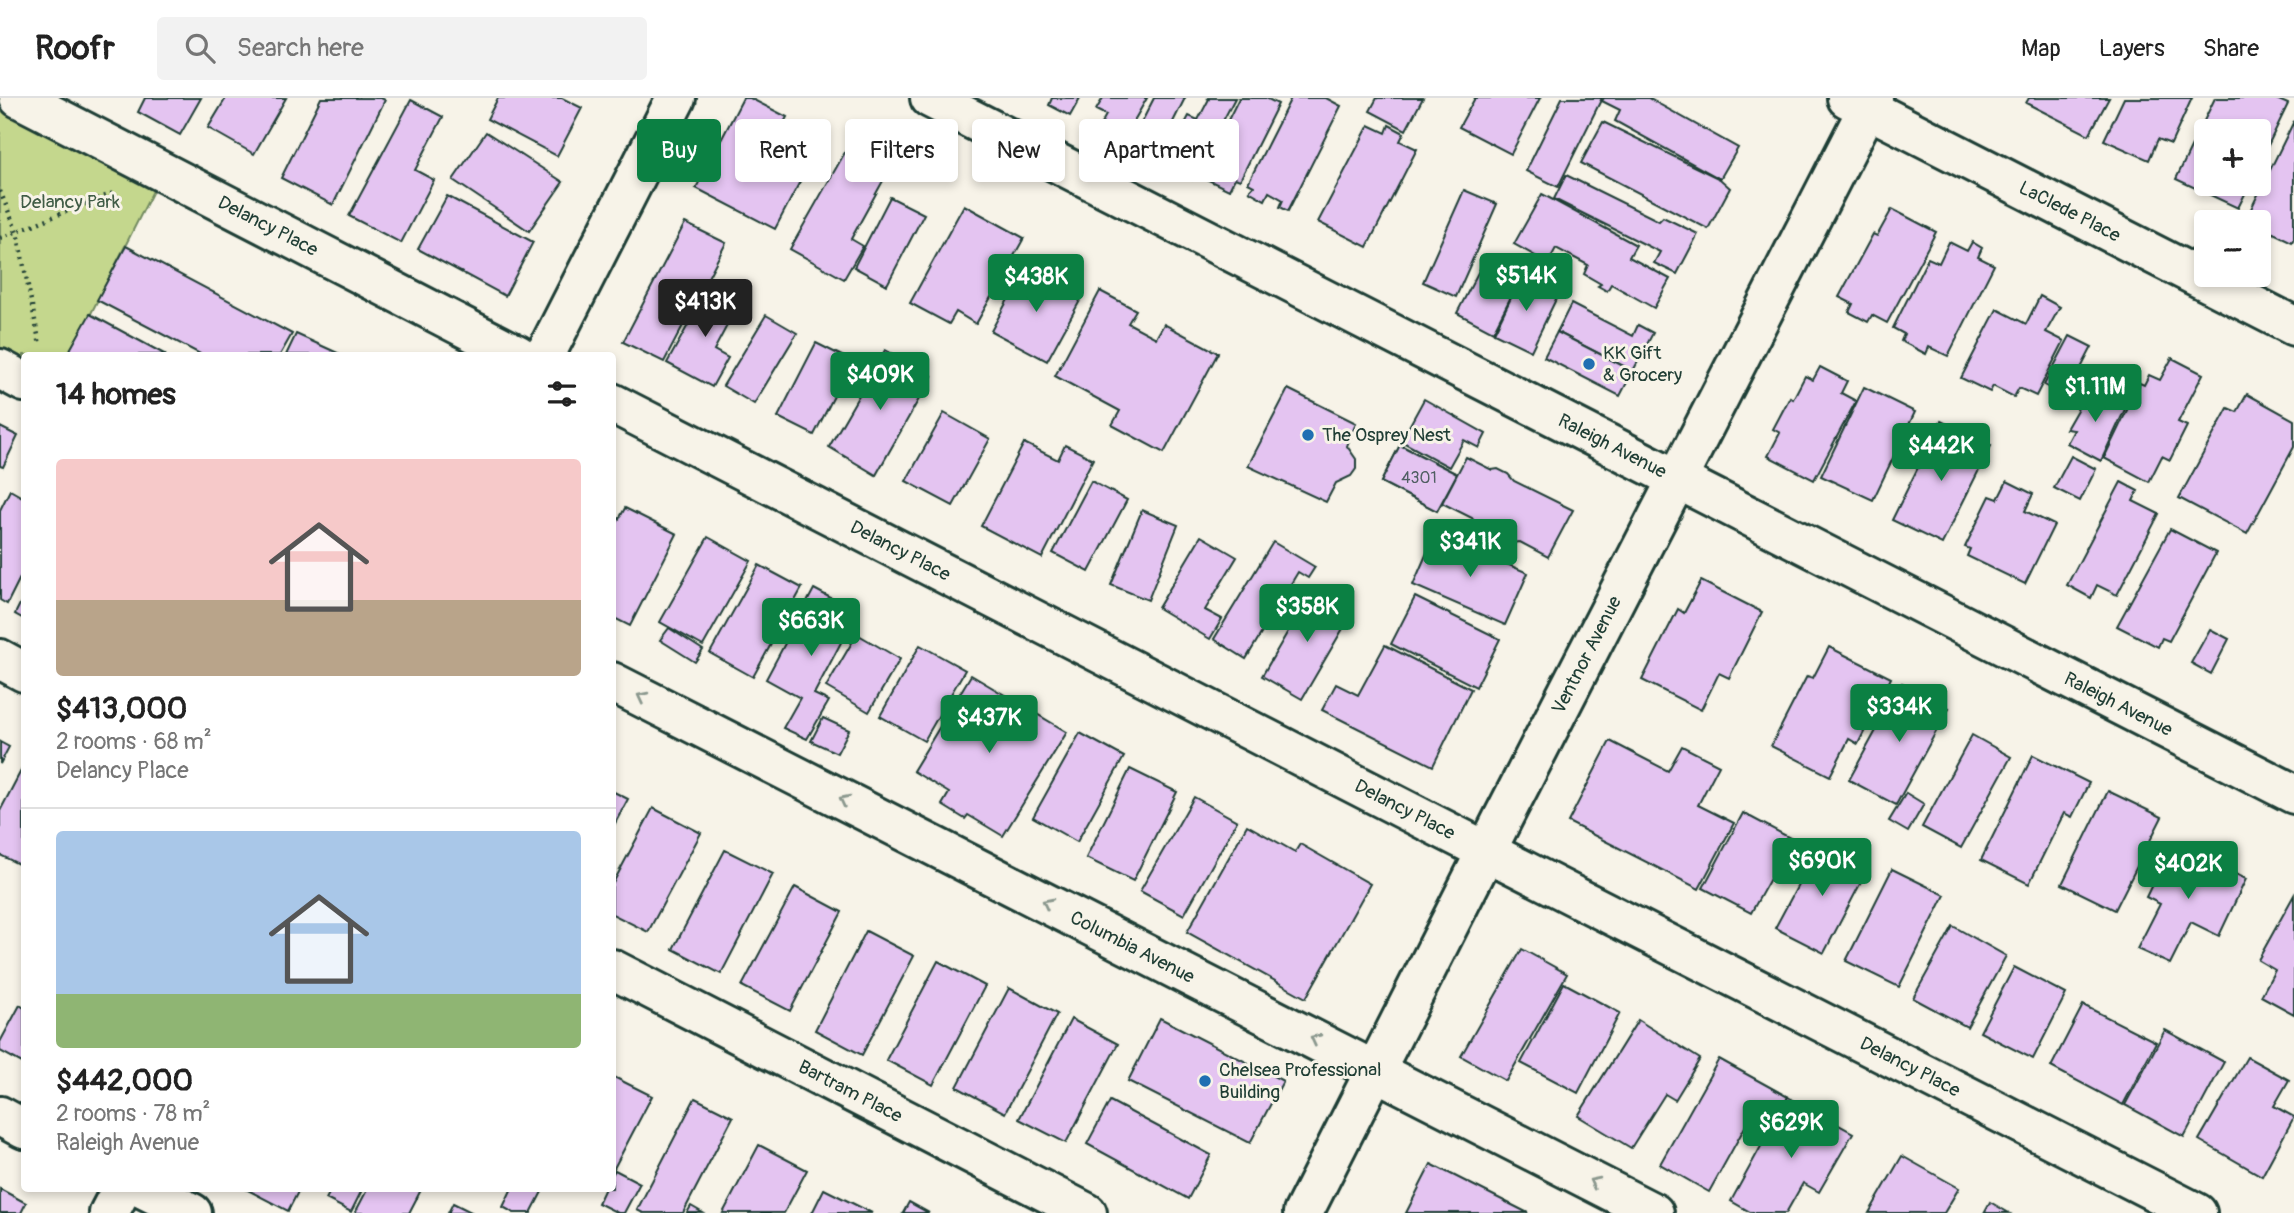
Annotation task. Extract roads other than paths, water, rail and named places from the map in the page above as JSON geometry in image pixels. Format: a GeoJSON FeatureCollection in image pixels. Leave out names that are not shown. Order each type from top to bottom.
{"type":"FeatureCollection","features":[{"type":"Feature","properties":{"kind":"street","name":"Delancy Place"},"geometry":{"type":"LineString","coordinates":[[19,98],[512,352]]}},
{"type":"Feature","properties":{"kind":"street"},"geometry":{"type":"LineString","coordinates":[[547,352],[676,98]]}},
{"type":"Feature","properties":{"kind":"street","name":"Raleigh Avenue"},"geometry":{"type":"LineString","coordinates":[[930,98],[2294,794]]}},
{"type":"Feature","properties":{"kind":"street","name":"Ventnor Avenue"},"geometry":{"type":"LineString","coordinates":[[1303,1213],[1678,480],[1862,102]]}},
{"type":"Feature","properties":{"kind":"street","name":"LaClede Place"},"geometry":{"type":"LineString","coordinates":[[1862,102],[2294,326]]}},
{"type":"Feature","properties":{"kind":"street"},"geometry":{"type":"LineString","coordinates":[[0,369],[21,380]]}},
{"type":"Feature","properties":{"kind":"street","name":"Delancy Place"},"geometry":{"type":"LineString","coordinates":[[616,405],[2197,1213]]}},
{"type":"Feature","properties":{"kind":"street"},"geometry":{"type":"LineString","coordinates":[[0,659],[21,670]]}},
{"type":"Feature","properties":{"kind":"street","name":"Columbia Avenue"},"geometry":{"type":"LineString","coordinates":[[616,684],[1654,1213]]}},
{"type":"Feature","properties":{"kind":"street","name":"Bartram Place"},"geometry":{"type":"LineString","coordinates":[[616,971],[1087,1213]]}},
{"type":"Feature","properties":{"kind":"street"},"geometry":{"type":"LineString","coordinates":[[0,1116],[21,1127]]}},
{"type":"Feature","properties":{"kind":"street"},"geometry":{"type":"LineString","coordinates":[[109,1213],[120,1192]]}},
{"type":"Feature","properties":{"kind":"street"},"geometry":{"type":"LineString","coordinates":[[150,1192],[192,1213]]}},
{"type":"Feature","properties":{"kind":"place","name":"KK Gift & Grocery"},"geometry":{"type":"Point","coordinates":[1589,364]}},
{"type":"Feature","properties":{"kind":"place","name":"The Osprey Nest"},"geometry":{"type":"Point","coordinates":[1308,435]}},
{"type":"Feature","properties":{"kind":"place","name":"Chelsea Professional Building"},"geometry":{"type":"Point","coordinates":[1205,1081]}},
{"type":"Feature","properties":{"kind":"park label","name":"Delancy Park"},"geometry":{"type":"Point","coordinates":[70,202]}}]}
